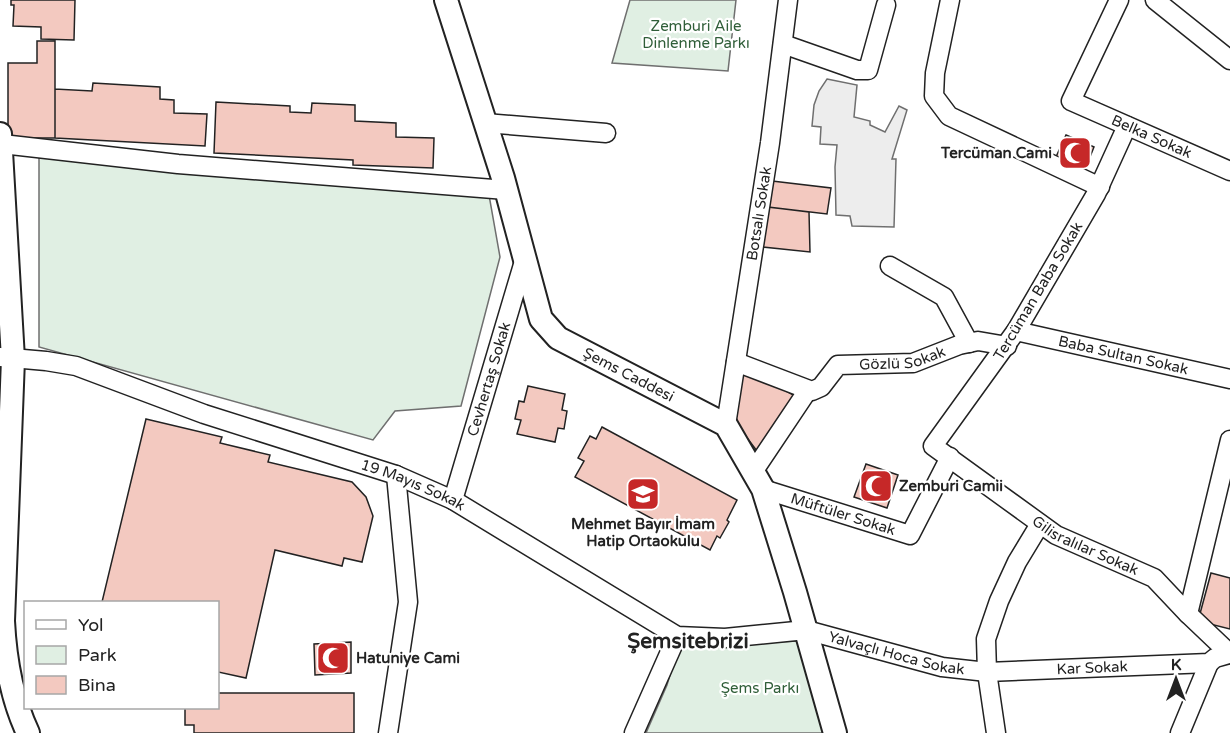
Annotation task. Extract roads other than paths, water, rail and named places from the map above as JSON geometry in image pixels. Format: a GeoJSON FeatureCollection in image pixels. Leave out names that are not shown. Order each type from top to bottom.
{"type":"FeatureCollection","features":[{"type":"Feature","properties":{"kind":"street","name":"Şems Caddesi"},"geometry":{"type":"LineString","coordinates":[[446,0],[506,190],[541,319],[558,338],[726,425]]}},
{"type":"Feature","properties":{"kind":"street","name":"Botsalı Sokak"},"geometry":{"type":"LineString","coordinates":[[726,425],[770,143],[788,0]]}},
{"type":"Feature","properties":{"kind":"street"},"geometry":{"type":"LineString","coordinates":[[950,0],[935,73],[934,96],[949,116],[1100,187]]}},
{"type":"Feature","properties":{"kind":"street","name":"Belka Sokak"},"geometry":{"type":"LineString","coordinates":[[1119,0],[1071,101],[1127,126],[1228,165]]}},
{"type":"Feature","properties":{"kind":"street"},"geometry":{"type":"LineString","coordinates":[[1155,0],[1230,60]]}},
{"type":"Feature","properties":{"kind":"street"},"geometry":{"type":"LineString","coordinates":[[783,44],[857,70],[868,70],[886,5]]}},
{"type":"Feature","properties":{"kind":"street"},"geometry":{"type":"LineString","coordinates":[[485,123],[606,133]]}},
{"type":"Feature","properties":{"kind":"street","name":"Tercüman Baba Sokak"},"geometry":{"type":"LineString","coordinates":[[933,446],[1011,338],[1100,187],[1127,126]]}},
{"type":"Feature","properties":{"kind":"street"},"geometry":{"type":"LineString","coordinates":[[28,733],[10,687],[2,646],[7,358],[1,139],[178,165],[506,190]]}},
{"type":"Feature","properties":{"kind":"street","name":"Cevhertaş Sokak"},"geometry":{"type":"LineString","coordinates":[[453,500],[525,258]]}},
{"type":"Feature","properties":{"kind":"street"},"geometry":{"type":"LineString","coordinates":[[890,266],[944,297],[969,343]]}},
{"type":"Feature","properties":{"kind":"street","name":"Gözlü Sokak"},"geometry":{"type":"LineString","coordinates":[[758,481],[808,390],[812,391],[821,387],[838,365],[913,363],[969,343],[1011,338]]}},
{"type":"Feature","properties":{"kind":"street","name":"Baba Sultan Sokak"},"geometry":{"type":"LineString","coordinates":[[1011,338],[1230,379]]}},
{"type":"Feature","properties":{"kind":"street","name":"19 Mayıs Sokak"},"geometry":{"type":"LineString","coordinates":[[7,358],[76,366],[204,414],[396,475],[453,500],[677,636],[724,638],[806,630]]}},
{"type":"Feature","properties":{"kind":"street"},"geometry":{"type":"LineString","coordinates":[[736,362],[808,390]]}},
{"type":"Feature","properties":{"kind":"street"},"geometry":{"type":"LineString","coordinates":[[726,425],[758,481],[836,733]]}},
{"type":"Feature","properties":{"kind":"street"},"geometry":{"type":"LineString","coordinates":[[1188,614],[1230,440]]}},
{"type":"Feature","properties":{"kind":"street","name":"Gilisralılar Sokak"},"geometry":{"type":"LineString","coordinates":[[933,446],[1056,535],[1154,578],[1229,654]]}},
{"type":"Feature","properties":{"kind":"street","name":"Müftüler Sokak"},"geometry":{"type":"LineString","coordinates":[[758,481],[910,535],[950,458]]}},
{"type":"Feature","properties":{"kind":"street"},"geometry":{"type":"LineString","coordinates":[[388,733],[408,602],[396,475]]}},
{"type":"Feature","properties":{"kind":"street"},"geometry":{"type":"LineString","coordinates":[[996,733],[987,672],[986,639],[999,601],[1017,562],[1040,524]]}},
{"type":"Feature","properties":{"kind":"street","name":"Yalvaçlı Hoca Sokak"},"geometry":{"type":"LineString","coordinates":[[806,630],[942,667],[987,672]]}},
{"type":"Feature","properties":{"kind":"street"},"geometry":{"type":"LineString","coordinates":[[634,733],[677,636]]}},
{"type":"Feature","properties":{"kind":"street","name":"Kar Sokak"},"geometry":{"type":"LineString","coordinates":[[987,672],[1209,663],[1215,658],[1229,654]]}},
{"type":"Feature","properties":{"kind":"street"},"geometry":{"type":"LineString","coordinates":[[1180,733],[1209,663]]}},
{"type":"Feature","properties":{"kind":"place","name":"Tercüman Cami"},"geometry":{"type":"Point","coordinates":[1075,153]}},
{"type":"Feature","properties":{"kind":"place","name":"Zemburi Camii"},"geometry":{"type":"Point","coordinates":[876,486]}},
{"type":"Feature","properties":{"kind":"place","name":"Mehmet Bayır İmam Hatip Ortaokulu"},"geometry":{"type":"Point","coordinates":[643,494]}},
{"type":"Feature","properties":{"kind":"place","name":"Hatuniye Cami"},"geometry":{"type":"Point","coordinates":[333,658]}},
{"type":"Feature","properties":{"kind":"district","name":"Şemsitebrizi"},"geometry":{"type":"Point","coordinates":[688,641]}},
{"type":"Feature","properties":{"kind":"park label","name":"Zemburi Aile Dinlenme Parkı"},"geometry":{"type":"Point","coordinates":[696,34]}},
{"type":"Feature","properties":{"kind":"park label","name":"Şems Parkı"},"geometry":{"type":"Point","coordinates":[760,688]}}]}
